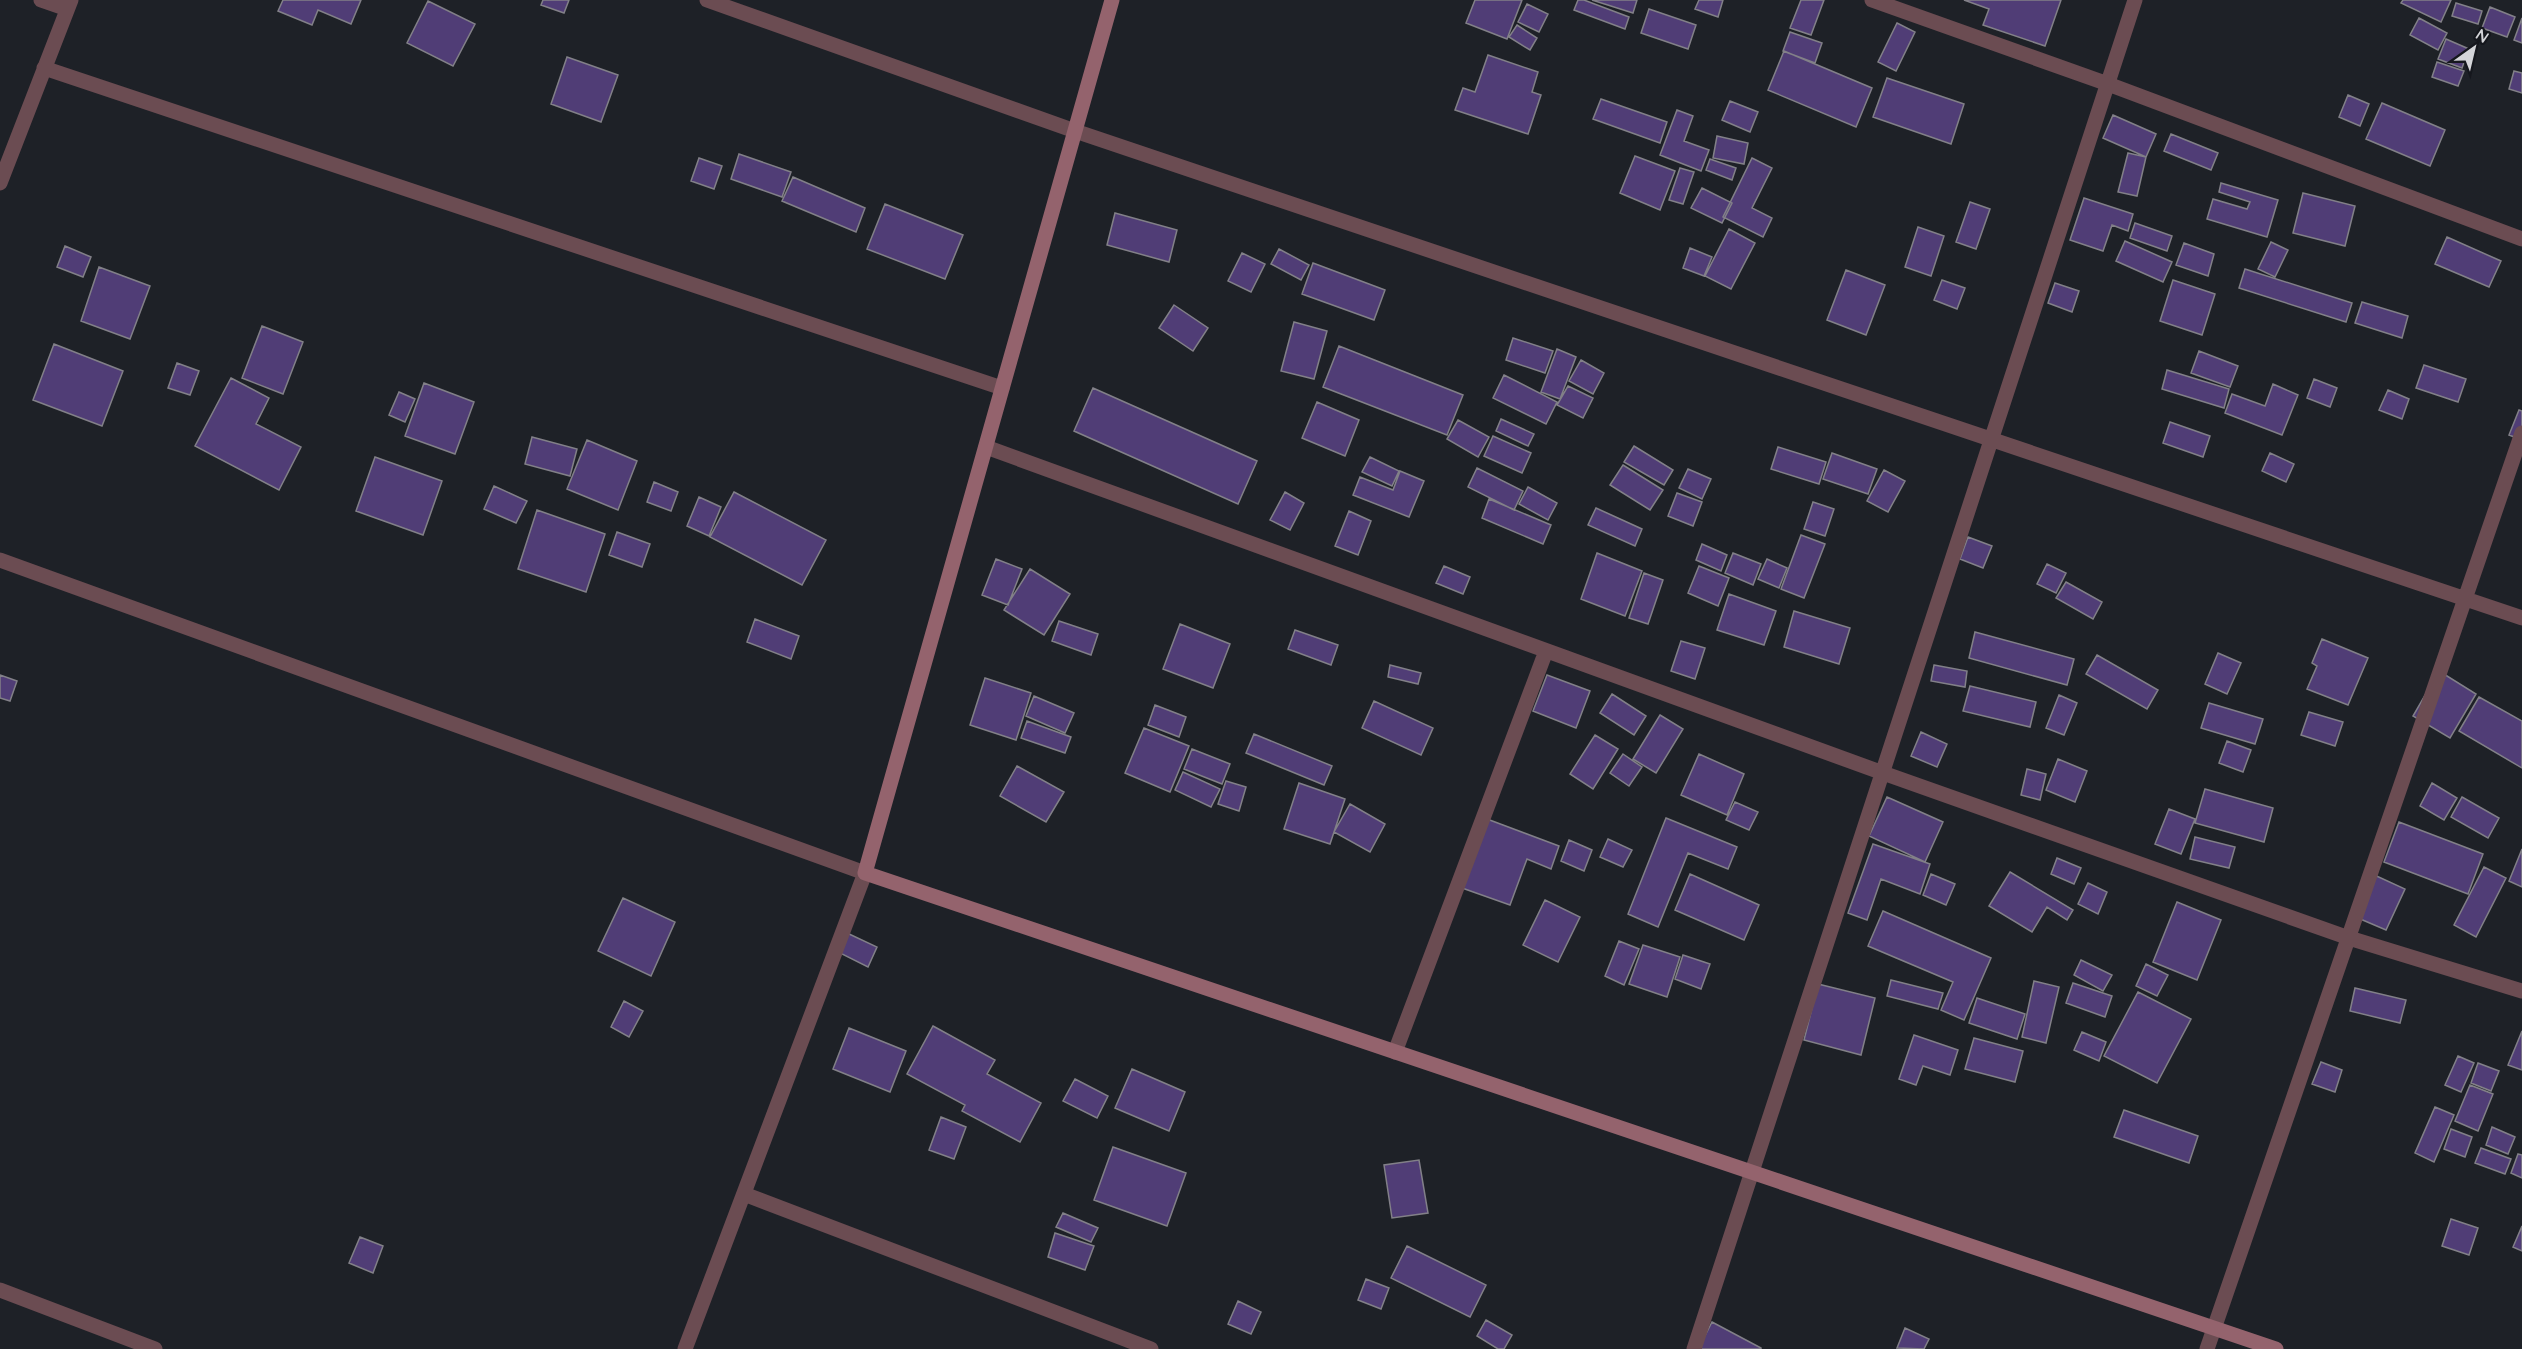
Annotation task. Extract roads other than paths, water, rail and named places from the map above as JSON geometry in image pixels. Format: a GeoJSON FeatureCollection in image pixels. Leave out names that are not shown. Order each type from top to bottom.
{"type":"FeatureCollection","features":[{"type":"Feature","properties":{"kind":"main road"},"geometry":{"type":"LineString","coordinates":[[1112,0],[865,873],[2276,1349]]}},
{"type":"Feature","properties":{"kind":"street"},"geometry":{"type":"LineString","coordinates":[[0,183],[69,5],[41,0]]}},
{"type":"Feature","properties":{"kind":"street"},"geometry":{"type":"LineString","coordinates":[[707,0],[1075,131],[2522,618]]}},
{"type":"Feature","properties":{"kind":"street"},"geometry":{"type":"LineString","coordinates":[[1872,0],[2108,84],[2522,239]]}},
{"type":"Feature","properties":{"kind":"street"},"geometry":{"type":"LineString","coordinates":[[1694,1349],[1754,1173],[2135,0]]}},
{"type":"Feature","properties":{"kind":"street"},"geometry":{"type":"LineString","coordinates":[[44,68],[1002,388]]}},
{"type":"Feature","properties":{"kind":"street"},"geometry":{"type":"LineString","coordinates":[[2207,1349],[2522,433]]}},
{"type":"Feature","properties":{"kind":"street"},"geometry":{"type":"LineString","coordinates":[[986,447],[1883,773],[2349,938],[2522,991]]}},
{"type":"Feature","properties":{"kind":"street"},"geometry":{"type":"LineString","coordinates":[[0,560],[865,873],[685,1349]]}},
{"type":"Feature","properties":{"kind":"street"},"geometry":{"type":"LineString","coordinates":[[1395,1052],[1546,651]]}},
{"type":"Feature","properties":{"kind":"street"},"geometry":{"type":"LineString","coordinates":[[744,1194],[1151,1349]]}},
{"type":"Feature","properties":{"kind":"street"},"geometry":{"type":"LineString","coordinates":[[0,1290],[155,1349]]}}]}
